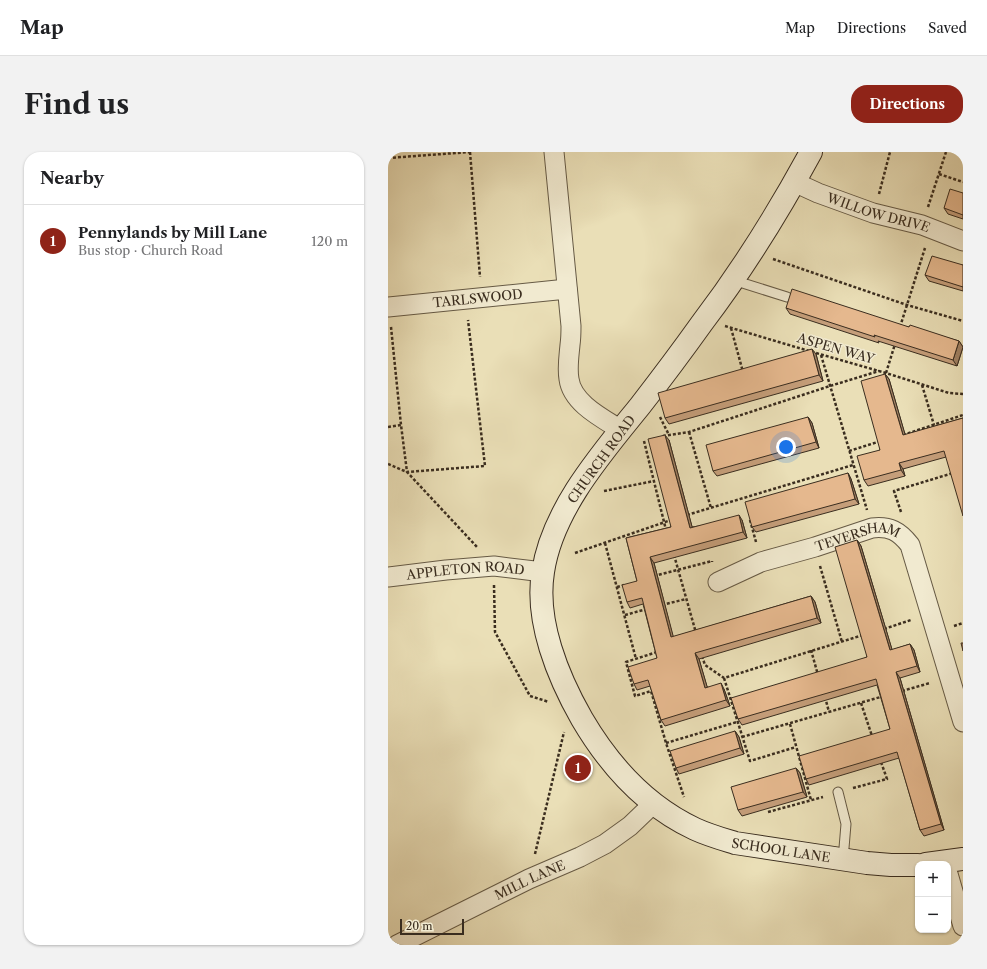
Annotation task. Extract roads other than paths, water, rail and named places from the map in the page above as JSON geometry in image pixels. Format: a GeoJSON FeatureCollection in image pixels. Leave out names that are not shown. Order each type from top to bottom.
{"type":"FeatureCollection","features":[{"type":"Feature","properties":{"kind":"street"},"geometry":{"type":"LineString","coordinates":[[554,152],[571,326],[568,365],[569,380],[576,396],[583,405],[623,427]]}},
{"type":"Feature","properties":{"kind":"street","name":"CHURCH ROAD"},"geometry":{"type":"LineString","coordinates":[[654,803],[635,788],[617,769],[589,732],[561,677],[554,659],[542,610],[541,589],[546,553],[564,512],[586,476],[704,322],[752,252],[794,182],[810,152]]}},
{"type":"Feature","properties":{"kind":"street","name":"WILLOW DRIVE"},"geometry":{"type":"LineString","coordinates":[[794,182],[818,193],[873,213],[926,227],[963,241]]}},
{"type":"Feature","properties":{"kind":"street","name":"TARLSWOOD"},"geometry":{"type":"LineString","coordinates":[[388,306],[567,289]]}},
{"type":"Feature","properties":{"kind":"street","name":"TEVERSHAM"},"geometry":{"type":"LineString","coordinates":[[718,582],[761,562],[872,528],[881,527],[895,531],[904,537],[910,545],[963,722]]}},
{"type":"Feature","properties":{"kind":"street","name":"APPLETON ROAD"},"geometry":{"type":"LineString","coordinates":[[388,577],[494,566],[543,572]]}},
{"type":"Feature","properties":{"kind":"street","name":"SCHOOL LANE"},"geometry":{"type":"LineString","coordinates":[[654,803],[672,816],[694,828],[735,843],[843,860],[891,865],[915,865]]}},
{"type":"Feature","properties":{"kind":"street","name":"MILL LANE"},"geometry":{"type":"LineString","coordinates":[[396,945],[420,941],[529,879],[580,857],[605,844],[630,826],[654,803]]}},
{"type":"Feature","properties":{"kind":"street"},"geometry":{"type":"LineString","coordinates":[[951,885],[963,926]]}},
{"type":"Feature","properties":{"kind":"lane"},"geometry":{"type":"LineString","coordinates":[[733,280],[787,297]]}},
{"type":"Feature","properties":{"kind":"lane"},"geometry":{"type":"LineString","coordinates":[[838,792],[846,824],[843,860]]}},
{"type":"Feature","properties":{"kind":"place","name":"Pennylands by Mill Lane"},"geometry":{"type":"Point","coordinates":[578,768]}}]}
